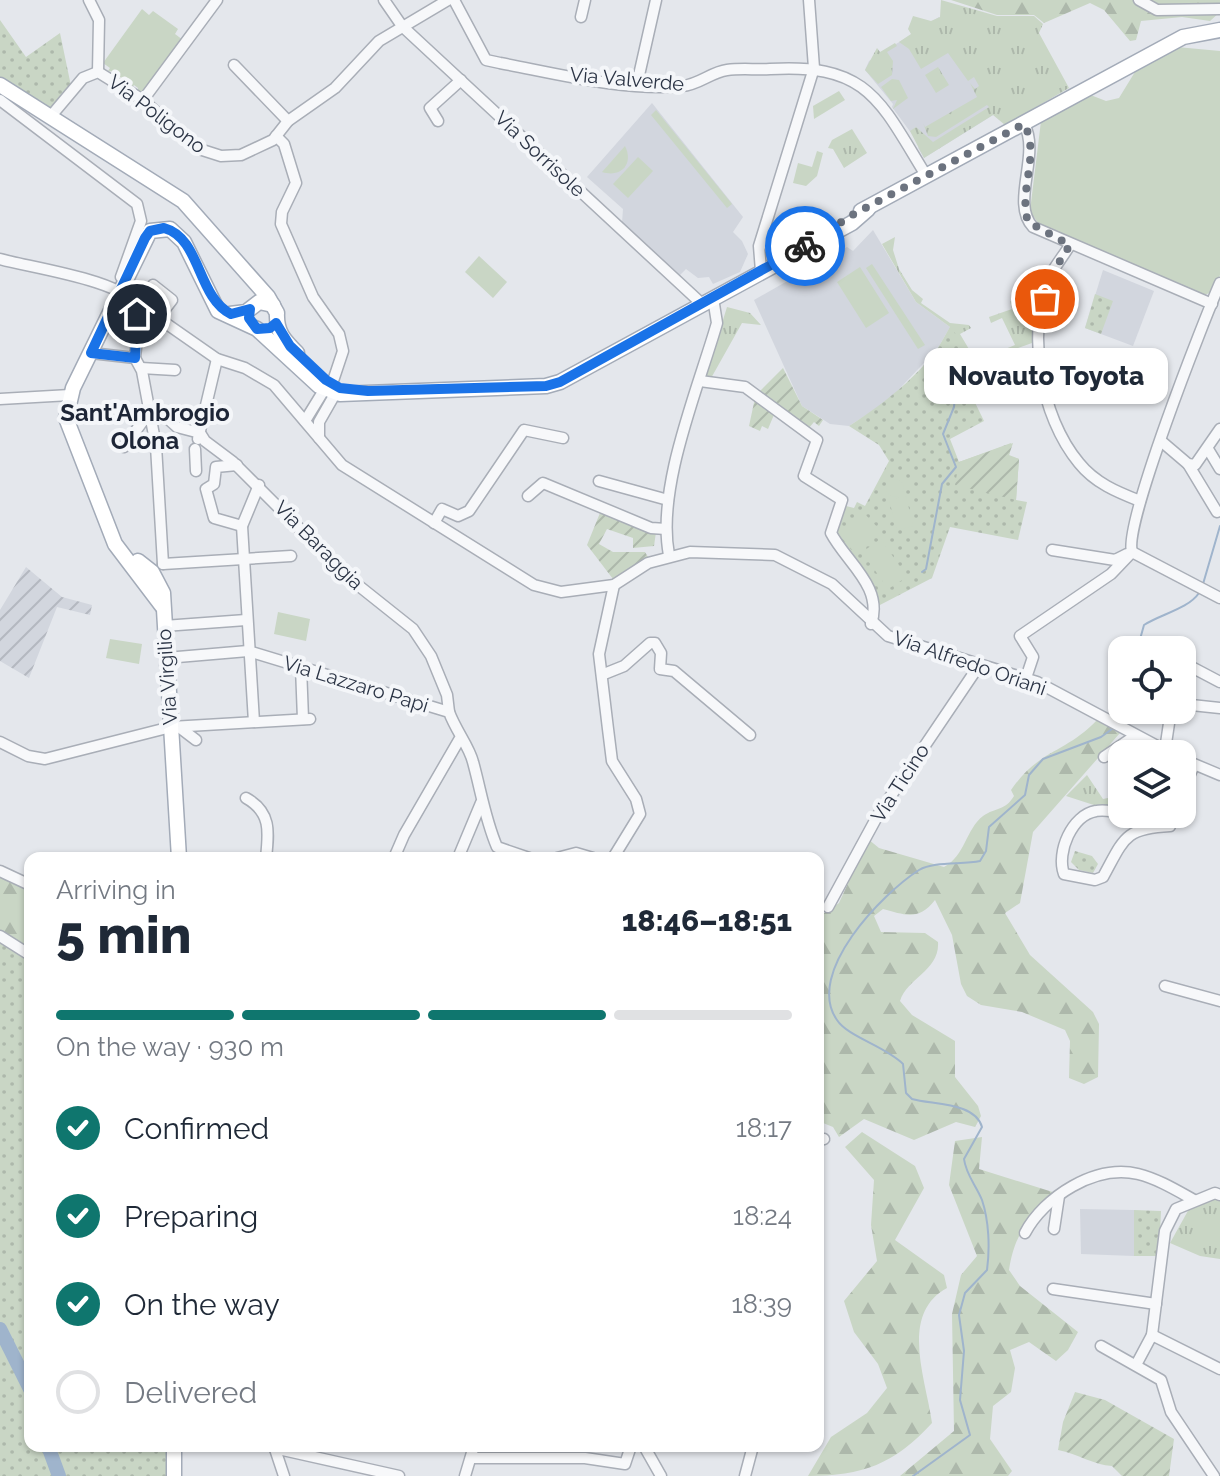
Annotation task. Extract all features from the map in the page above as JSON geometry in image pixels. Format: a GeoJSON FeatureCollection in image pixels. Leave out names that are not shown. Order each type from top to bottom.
{"type":"FeatureCollection","features":[{"type":"Feature","properties":{"kind":"main road"},"geometry":{"type":"LineString","coordinates":[[245,273],[254,291],[249,318],[330,389],[364,391],[546,386],[860,218],[868,209],[1183,37],[1220,30]]}},
{"type":"Feature","properties":{"kind":"main road"},"geometry":{"type":"LineString","coordinates":[[0,85],[183,201],[273,305],[277,313],[276,323],[285,341],[330,389]]}},
{"type":"Feature","properties":{"kind":"main road"},"geometry":{"type":"LineString","coordinates":[[153,571],[115,544],[68,426],[66,411],[70,395],[117,292],[127,281],[147,234],[164,228],[184,242],[213,302],[224,316],[256,327],[270,328],[276,323]]}},
{"type":"Feature","properties":{"kind":"main road"},"geometry":{"type":"LineString","coordinates":[[213,302],[231,314],[264,301],[273,305]]}},
{"type":"Feature","properties":{"kind":"main road","name":"Via Virgilio"},"geometry":{"type":"LineString","coordinates":[[153,571],[163,593],[166,658],[175,727],[179,852]]}},
{"type":"Feature","properties":{"kind":"main road"},"geometry":{"type":"LineString","coordinates":[[174,1476],[176,1452]]}},
{"type":"Feature","properties":{"kind":"street"},"geometry":{"type":"LineString","coordinates":[[89,0],[99,20],[98,72]]}},
{"type":"Feature","properties":{"kind":"street"},"geometry":{"type":"LineString","coordinates":[[143,100],[217,0]]}},
{"type":"Feature","properties":{"kind":"street","name":"Via Sorrisole"},"geometry":{"type":"LineString","coordinates":[[384,0],[402,26],[708,301]]}},
{"type":"Feature","properties":{"kind":"street","name":"Via Valverde"},"geometry":{"type":"LineString","coordinates":[[402,26],[451,0],[486,60],[637,84],[696,84],[723,70],[814,68],[852,79],[870,93],[927,177]]}},
{"type":"Feature","properties":{"kind":"street"},"geometry":{"type":"LineString","coordinates":[[581,17],[585,0]]}},
{"type":"Feature","properties":{"kind":"street"},"geometry":{"type":"LineString","coordinates":[[637,84],[656,0]]}},
{"type":"Feature","properties":{"kind":"street"},"geometry":{"type":"LineString","coordinates":[[761,271],[758,252],[814,68],[809,0]]}},
{"type":"Feature","properties":{"kind":"street"},"geometry":{"type":"LineString","coordinates":[[1139,0],[1157,10],[1220,9]]}},
{"type":"Feature","properties":{"kind":"street","name":"Via Poligono"},"geometry":{"type":"LineString","coordinates":[[51,116],[83,78],[98,72],[143,100],[196,148],[209,154],[241,155],[270,143],[288,121],[335,88],[369,49],[402,26]]}},
{"type":"Feature","properties":{"kind":"street"},"geometry":{"type":"LineString","coordinates":[[234,65],[288,121]]}},
{"type":"Feature","properties":{"kind":"street"},"geometry":{"type":"LineString","coordinates":[[438,121],[430,108],[461,80]]}},
{"type":"Feature","properties":{"kind":"street"},"geometry":{"type":"LineString","coordinates":[[0,100],[137,204],[141,221],[117,292]]}},
{"type":"Feature","properties":{"kind":"street"},"geometry":{"type":"LineString","coordinates":[[1024,124],[1032,138],[1025,198],[1028,222],[1070,245],[1212,304]]}},
{"type":"Feature","properties":{"kind":"street"},"geometry":{"type":"LineString","coordinates":[[276,136],[284,144],[296,183],[282,212],[281,224],[313,297],[339,334],[343,351],[319,422],[320,442]]}},
{"type":"Feature","properties":{"kind":"street"},"geometry":{"type":"LineString","coordinates":[[764,234],[766,247],[776,262]]}},
{"type":"Feature","properties":{"kind":"street"},"geometry":{"type":"LineString","coordinates":[[1070,245],[1050,277],[1040,321],[1038,347],[1046,394],[1057,427],[1079,463],[1109,489],[1140,501]]}},
{"type":"Feature","properties":{"kind":"street","name":"Via Alfredo Oriani"},"geometry":{"type":"LineString","coordinates":[[0,259],[106,284],[217,359],[245,368],[274,385],[342,465],[534,585],[561,592],[614,585],[648,563],[669,555],[726,551],[782,557],[832,584],[871,624],[899,641],[1026,678],[1142,740]]}},
{"type":"Feature","properties":{"kind":"street"},"geometry":{"type":"LineString","coordinates":[[1220,283],[1161,441],[1129,543],[1132,552],[1220,598]]}},
{"type":"Feature","properties":{"kind":"street"},"geometry":{"type":"LineString","coordinates":[[153,285],[172,300],[159,317]]}},
{"type":"Feature","properties":{"kind":"street"},"geometry":{"type":"LineString","coordinates":[[131,299],[137,310],[138,363],[159,472],[153,571],[240,559],[291,556]]}},
{"type":"Feature","properties":{"kind":"street"},"geometry":{"type":"LineString","coordinates":[[669,555],[666,529],[668,500],[717,323],[708,301]]}},
{"type":"Feature","properties":{"kind":"street"},"geometry":{"type":"LineString","coordinates":[[91,353],[175,370]]}},
{"type":"Feature","properties":{"kind":"street"},"geometry":{"type":"LineString","coordinates":[[196,471],[197,441],[217,359]]}},
{"type":"Feature","properties":{"kind":"street"},"geometry":{"type":"LineString","coordinates":[[700,381],[745,387],[817,440],[804,476],[842,500],[831,533],[855,562],[872,598],[871,624]]}},
{"type":"Feature","properties":{"kind":"street"},"geometry":{"type":"LineString","coordinates":[[305,421],[330,389]]}},
{"type":"Feature","properties":{"kind":"street"},"geometry":{"type":"LineString","coordinates":[[0,399],[70,395]]}},
{"type":"Feature","properties":{"kind":"street"},"geometry":{"type":"LineString","coordinates":[[119,413],[137,416],[148,413]]}},
{"type":"Feature","properties":{"kind":"street"},"geometry":{"type":"LineString","coordinates":[[124,447],[148,413]]}},
{"type":"Feature","properties":{"kind":"street","name":"Via Baraggia"},"geometry":{"type":"LineString","coordinates":[[148,413],[167,418],[237,465],[349,578],[413,629],[431,656],[447,695],[449,712]]}},
{"type":"Feature","properties":{"kind":"street"},"geometry":{"type":"LineString","coordinates":[[1188,464],[1195,465],[1220,429]]}},
{"type":"Feature","properties":{"kind":"street"},"geometry":{"type":"LineString","coordinates":[[434,523],[442,509],[458,516],[469,511],[524,430],[563,438]]}},
{"type":"Feature","properties":{"kind":"street"},"geometry":{"type":"LineString","coordinates":[[1161,441],[1188,464],[1217,512]]}},
{"type":"Feature","properties":{"kind":"street"},"geometry":{"type":"LineString","coordinates":[[1208,449],[1220,469]]}},
{"type":"Feature","properties":{"kind":"street"},"geometry":{"type":"LineString","coordinates":[[237,465],[216,467],[214,484],[206,489],[214,518],[242,526]]}},
{"type":"Feature","properties":{"kind":"street"},"geometry":{"type":"LineString","coordinates":[[599,481],[668,500]]}},
{"type":"Feature","properties":{"kind":"street"},"geometry":{"type":"LineString","coordinates":[[528,496],[543,483],[651,528],[666,529]]}},
{"type":"Feature","properties":{"kind":"street"},"geometry":{"type":"LineString","coordinates":[[254,722],[240,559],[242,526],[259,485]]}},
{"type":"Feature","properties":{"kind":"street"},"geometry":{"type":"LineString","coordinates":[[1052,550],[1115,560],[1132,552]]}},
{"type":"Feature","properties":{"kind":"street"},"geometry":{"type":"LineString","coordinates":[[1026,678],[1033,657],[1020,636],[1111,574],[1132,552]]}},
{"type":"Feature","properties":{"kind":"street"},"geometry":{"type":"LineString","coordinates":[[614,585],[599,654],[604,674],[612,761],[636,799],[640,814],[617,852]]}},
{"type":"Feature","properties":{"kind":"street"},"geometry":{"type":"LineString","coordinates":[[164,626],[246,620]]}},
{"type":"Feature","properties":{"kind":"street"},"geometry":{"type":"LineString","coordinates":[[604,674],[624,666],[650,643],[655,643],[661,653],[660,669],[674,671],[750,735]]}},
{"type":"Feature","properties":{"kind":"street","name":"Via Lazzaro Papi"},"geometry":{"type":"LineString","coordinates":[[166,658],[248,651],[449,712],[459,740],[468,747],[473,761],[481,801],[497,847]]}},
{"type":"Feature","properties":{"kind":"street","name":"Via Ticino"},"geometry":{"type":"LineString","coordinates":[[828,907],[878,815],[980,664]]}},
{"type":"Feature","properties":{"kind":"street"},"geometry":{"type":"LineString","coordinates":[[0,742],[28,756],[45,759],[175,727],[306,719],[301,667]]}},
{"type":"Feature","properties":{"kind":"street"},"geometry":{"type":"LineString","coordinates":[[1196,669],[1220,682]]}},
{"type":"Feature","properties":{"kind":"street"},"geometry":{"type":"LineString","coordinates":[[1196,705],[1220,708]]}},
{"type":"Feature","properties":{"kind":"street"},"geometry":{"type":"LineString","coordinates":[[175,727],[196,740]]}},
{"type":"Feature","properties":{"kind":"street"},"geometry":{"type":"LineString","coordinates":[[1104,757],[1135,736]]}},
{"type":"Feature","properties":{"kind":"street"},"geometry":{"type":"LineString","coordinates":[[397,852],[459,740]]}},
{"type":"Feature","properties":{"kind":"street"},"geometry":{"type":"LineString","coordinates":[[1196,766],[1220,775]]}},
{"type":"Feature","properties":{"kind":"street"},"geometry":{"type":"LineString","coordinates":[[246,798],[265,814],[269,831],[267,852]]}},
{"type":"Feature","properties":{"kind":"street"},"geometry":{"type":"LineString","coordinates":[[460,852],[481,801]]}},
{"type":"Feature","properties":{"kind":"street"},"geometry":{"type":"LineString","coordinates":[[1108,811],[1097,810],[1080,817],[1064,845],[1064,874],[1095,880],[1103,877],[1130,833],[1139,828]]}},
{"type":"Feature","properties":{"kind":"street"},"geometry":{"type":"LineString","coordinates":[[494,852],[497,847],[512,852]]}},
{"type":"Feature","properties":{"kind":"street"},"geometry":{"type":"LineString","coordinates":[[0,871],[24,882]]}},
{"type":"Feature","properties":{"kind":"street"},"geometry":{"type":"LineString","coordinates":[[0,936],[24,951]]}},
{"type":"Feature","properties":{"kind":"street"},"geometry":{"type":"LineString","coordinates":[[1165,986],[1220,1001]]}},
{"type":"Feature","properties":{"kind":"street"},"geometry":{"type":"LineString","coordinates":[[1025,1233],[1031,1221],[1059,1196],[1111,1172],[1136,1174],[1167,1185],[1194,1200]]}},
{"type":"Feature","properties":{"kind":"street"},"geometry":{"type":"LineString","coordinates":[[1136,1365],[1152,1335],[1165,1231],[1176,1209],[1194,1200],[1218,1194]]}},
{"type":"Feature","properties":{"kind":"street"},"geometry":{"type":"LineString","coordinates":[[1054,1229],[1059,1196]]}},
{"type":"Feature","properties":{"kind":"street"},"geometry":{"type":"LineString","coordinates":[[1053,1289],[1156,1304]]}},
{"type":"Feature","properties":{"kind":"street"},"geometry":{"type":"LineString","coordinates":[[1152,1335],[1220,1369]]}},
{"type":"Feature","properties":{"kind":"street"},"geometry":{"type":"LineString","coordinates":[[1101,1346],[1161,1380],[1171,1412],[1214,1476]]}},
{"type":"Feature","properties":{"kind":"street"},"geometry":{"type":"LineString","coordinates":[[178,1452],[181,1476]]}},
{"type":"Feature","properties":{"kind":"street"},"geometry":{"type":"LineString","coordinates":[[276,1452],[284,1476]]}},
{"type":"Feature","properties":{"kind":"street"},"geometry":{"type":"LineString","coordinates":[[296,1452],[399,1476]]}},
{"type":"Feature","properties":{"kind":"street"},"geometry":{"type":"LineString","coordinates":[[465,1476],[472,1452]]}},
{"type":"Feature","properties":{"kind":"street"},"geometry":{"type":"LineString","coordinates":[[471,1458],[585,1458],[625,1464],[629,1452]]}},
{"type":"Feature","properties":{"kind":"street"},"geometry":{"type":"LineString","coordinates":[[647,1452],[661,1476]]}},
{"type":"Feature","properties":{"kind":"street"},"geometry":{"type":"LineString","coordinates":[[745,1476],[751,1452]]}},
{"type":"Feature","properties":{"kind":"shaded area"},"geometry":{"type":"Polygon","coordinates":[[[939,17],[998,112],[924,158],[918,148],[920,145],[892,107],[893,104],[865,70],[869,61],[939,17]]]}},
{"type":"Feature","properties":{"kind":"shaded area"},"geometry":{"type":"Polygon","coordinates":[[[652,103],[743,217],[733,232],[748,254],[740,272],[713,284],[709,277],[698,278],[686,269],[680,275],[622,223],[623,209],[587,177],[652,103]]]}},
{"type":"Feature","properties":{"kind":"shaded area"},"geometry":{"type":"Polygon","coordinates":[[[873,230],[916,302],[950,327],[938,348],[888,401],[849,426],[830,424],[802,406],[754,300],[847,247],[853,251],[873,230]]]}},
{"type":"Feature","properties":{"kind":"shaded area"},"geometry":{"type":"Polygon","coordinates":[[[1103,270],[1154,291],[1133,346],[1085,328],[1103,270]]]}},
{"type":"Feature","properties":{"kind":"shaded area"},"geometry":{"type":"Polygon","coordinates":[[[26,567],[62,597],[92,605],[90,615],[57,607],[29,678],[0,661],[0,610],[26,567]]]}},
{"type":"Feature","properties":{"kind":"shaded area"},"geometry":{"type":"Polygon","coordinates":[[[1080,1209],[1134,1210],[1134,1256],[1081,1254],[1080,1209]]]}},
{"type":"Feature","properties":{"kind":"green space"},"geometry":{"type":"Polygon","coordinates":[[[941,0],[997,16],[1034,16],[1043,24],[1039,33],[1069,88],[1005,125],[993,115],[924,158],[910,131],[916,127],[933,142],[989,107],[987,105],[936,137],[928,136],[923,123],[925,127],[977,97],[970,83],[975,89],[979,86],[974,77],[968,81],[948,53],[921,69],[909,49],[899,42],[911,34],[908,29],[913,16],[931,21],[940,17],[941,0]]]}},
{"type":"Feature","properties":{"kind":"green space"},"geometry":{"type":"Polygon","coordinates":[[[951,0],[1220,0],[1220,12],[1210,21],[1182,17],[1141,21],[1136,40],[1130,41],[1104,10],[1090,3],[1044,23],[1034,15],[997,15],[951,0]]]}},
{"type":"Feature","properties":{"kind":"green space"},"geometry":{"type":"Polygon","coordinates":[[[142,9],[149,15],[153,11],[178,29],[175,34],[183,40],[143,96],[134,85],[132,88],[115,72],[108,71],[110,68],[103,63],[142,9]]]}},
{"type":"Feature","properties":{"kind":"green space"},"geometry":{"type":"Polygon","coordinates":[[[0,20],[26,57],[60,33],[71,86],[54,107],[47,109],[0,80],[0,20]]]}},
{"type":"Feature","properties":{"kind":"green space"},"geometry":{"type":"Polygon","coordinates":[[[895,43],[897,46],[887,52],[893,61],[892,75],[878,84],[865,70],[877,48],[880,52],[895,43]]]}},
{"type":"Feature","properties":{"kind":"green space"},"geometry":{"type":"Polygon","coordinates":[[[1177,47],[1220,51],[1220,275],[1213,291],[1205,295],[1040,226],[1030,211],[1041,121],[1088,94],[1106,101],[1119,98],[1138,67],[1177,47]]]}},
{"type":"Feature","properties":{"kind":"green space"},"geometry":{"type":"Polygon","coordinates":[[[938,67],[949,85],[936,93],[925,75],[938,67]]]}},
{"type":"Feature","properties":{"kind":"green space"},"geometry":{"type":"Polygon","coordinates":[[[892,79],[899,80],[908,98],[893,109],[897,100],[891,101],[881,87],[892,79]]]}},
{"type":"Feature","properties":{"kind":"green space"},"geometry":{"type":"Polygon","coordinates":[[[839,91],[845,100],[814,119],[813,106],[839,91]]]}},
{"type":"Feature","properties":{"kind":"green space"},"geometry":{"type":"Polygon","coordinates":[[[656,110],[732,204],[727,208],[651,115],[656,110]]]}},
{"type":"Feature","properties":{"kind":"green space"},"geometry":{"type":"Polygon","coordinates":[[[852,129],[867,153],[844,168],[833,149],[828,148],[832,140],[852,129]]]}},
{"type":"Feature","properties":{"kind":"green space"},"geometry":{"type":"Polygon","coordinates":[[[625,146],[628,158],[624,168],[615,173],[602,172],[625,146]]]}},
{"type":"Feature","properties":{"kind":"green space"},"geometry":{"type":"Polygon","coordinates":[[[817,151],[823,153],[817,176],[806,186],[793,183],[798,163],[812,167],[817,151]]]}},
{"type":"Feature","properties":{"kind":"green space"},"geometry":{"type":"Polygon","coordinates":[[[638,157],[653,171],[628,198],[613,184],[638,157]]]}},
{"type":"Feature","properties":{"kind":"green space"},"geometry":{"type":"Polygon","coordinates":[[[895,237],[893,250],[899,269],[912,290],[923,299],[921,303],[950,323],[969,325],[971,328],[960,334],[976,361],[1015,345],[1002,318],[991,323],[989,317],[1012,309],[1010,301],[1034,306],[1032,343],[972,365],[973,370],[946,363],[938,348],[950,327],[916,302],[882,244],[895,237]]]}},
{"type":"Feature","properties":{"kind":"green space"},"geometry":{"type":"Polygon","coordinates":[[[479,256],[507,282],[493,298],[465,272],[479,256]]]}},
{"type":"Feature","properties":{"kind":"green space"},"geometry":{"type":"Polygon","coordinates":[[[872,264],[925,345],[918,349],[866,268],[872,264]]]}},
{"type":"Feature","properties":{"kind":"green space"},"geometry":{"type":"Polygon","coordinates":[[[860,267],[889,313],[866,328],[837,282],[860,267]]]}},
{"type":"Feature","properties":{"kind":"green space"},"geometry":{"type":"Polygon","coordinates":[[[1095,294],[1113,301],[1101,334],[1085,328],[1095,294]]]}},
{"type":"Feature","properties":{"kind":"green space"},"geometry":{"type":"Polygon","coordinates":[[[727,307],[750,313],[761,325],[742,323],[710,380],[705,378],[727,307]]]}},
{"type":"Feature","properties":{"kind":"green space"},"geometry":{"type":"Polygon","coordinates":[[[950,327],[966,353],[968,366],[965,382],[984,421],[950,439],[959,462],[1011,443],[1009,456],[1019,459],[1016,500],[1027,502],[1018,540],[950,527],[932,578],[878,606],[863,568],[837,536],[835,528],[846,506],[854,508],[857,502],[865,506],[889,461],[879,445],[849,426],[877,407],[920,370],[950,327]]]}},
{"type":"Feature","properties":{"kind":"green space"},"geometry":{"type":"Polygon","coordinates":[[[783,368],[802,406],[823,420],[819,426],[814,422],[808,429],[758,393],[783,368]]]}},
{"type":"Feature","properties":{"kind":"green space"},"geometry":{"type":"Polygon","coordinates":[[[755,398],[776,410],[768,429],[762,426],[760,431],[749,426],[755,398]]]}},
{"type":"Feature","properties":{"kind":"green space"},"geometry":{"type":"Polygon","coordinates":[[[1013,443],[1009,455],[1019,459],[1016,500],[955,485],[959,462],[1013,443]]]}},
{"type":"Feature","properties":{"kind":"green space"},"geometry":{"type":"Polygon","coordinates":[[[895,479],[904,488],[895,497],[886,488],[895,479]]]}},
{"type":"Feature","properties":{"kind":"green space"},"geometry":{"type":"Polygon","coordinates":[[[906,496],[913,526],[897,530],[889,500],[906,496]]]}},
{"type":"Feature","properties":{"kind":"green space"},"geometry":{"type":"Polygon","coordinates":[[[602,508],[656,532],[654,546],[633,548],[633,538],[607,529],[599,544],[613,552],[645,552],[648,557],[613,579],[587,545],[602,508]]]}},
{"type":"Feature","properties":{"kind":"green space"},"geometry":{"type":"Polygon","coordinates":[[[864,513],[879,529],[854,552],[839,535],[864,513]]]}},
{"type":"Feature","properties":{"kind":"green space"},"geometry":{"type":"Polygon","coordinates":[[[881,539],[907,577],[888,589],[862,552],[881,539]]]}},
{"type":"Feature","properties":{"kind":"green space"},"geometry":{"type":"Polygon","coordinates":[[[278,612],[310,619],[306,641],[274,634],[278,612]]]}},
{"type":"Feature","properties":{"kind":"green space"},"geometry":{"type":"Polygon","coordinates":[[[110,639],[142,644],[139,664],[106,658],[110,639]]]}},
{"type":"Feature","properties":{"kind":"green space"},"geometry":{"type":"Polygon","coordinates":[[[1097,720],[1120,733],[1114,740],[1108,740],[1108,747],[1033,832],[1020,903],[1005,913],[1030,955],[1093,1012],[1099,1024],[1098,1077],[1084,1084],[1069,1078],[1070,1041],[1065,1030],[1022,1012],[981,1005],[967,996],[961,984],[952,935],[935,900],[917,914],[883,909],[874,916],[881,932],[925,933],[938,942],[934,960],[909,986],[900,1001],[912,1015],[955,1041],[955,1077],[978,1106],[981,1116],[975,1127],[956,1122],[914,1140],[864,1119],[839,1137],[833,1127],[824,1123],[824,913],[839,903],[868,839],[879,848],[944,867],[957,856],[977,821],[1011,801],[1014,796],[1011,790],[1032,766],[1097,720]]]}},
{"type":"Feature","properties":{"kind":"green space"},"geometry":{"type":"Polygon","coordinates":[[[1087,775],[1103,799],[1108,798],[1108,808],[1103,808],[1066,796],[1087,775]]]}},
{"type":"Feature","properties":{"kind":"green space"},"geometry":{"type":"Polygon","coordinates":[[[1075,851],[1092,856],[1098,864],[1093,873],[1079,870],[1071,862],[1075,851]]]}},
{"type":"Feature","properties":{"kind":"green space"},"geometry":{"type":"Polygon","coordinates":[[[0,875],[24,889],[24,947],[0,932],[0,875]]]}},
{"type":"Feature","properties":{"kind":"green space"},"geometry":{"type":"Polygon","coordinates":[[[0,943],[24,957],[24,1452],[169,1452],[167,1476],[0,1476],[0,943]]]}},
{"type":"Feature","properties":{"kind":"green space"},"geometry":{"type":"Polygon","coordinates":[[[862,1132],[915,1166],[924,1188],[895,1240],[944,1275],[947,1288],[932,1299],[920,1331],[921,1368],[932,1423],[905,1449],[876,1465],[845,1473],[808,1476],[831,1437],[867,1413],[887,1388],[878,1364],[854,1332],[844,1301],[877,1261],[871,1225],[874,1180],[845,1147],[862,1132]]]}},
{"type":"Feature","properties":{"kind":"green space"},"geometry":{"type":"Polygon","coordinates":[[[982,1137],[979,1169],[1059,1194],[1025,1226],[1015,1245],[1009,1270],[1020,1286],[1078,1332],[1068,1350],[1056,1361],[1029,1342],[1010,1350],[1015,1368],[1011,1392],[993,1406],[990,1439],[1012,1471],[1008,1476],[900,1476],[954,1431],[952,1314],[961,1275],[977,1256],[949,1185],[955,1141],[982,1137]]]}},
{"type":"Feature","properties":{"kind":"green space"},"geometry":{"type":"Polygon","coordinates":[[[1214,1197],[1220,1200],[1220,1259],[1200,1256],[1170,1243],[1189,1209],[1214,1197]]]}},
{"type":"Feature","properties":{"kind":"green space"},"geometry":{"type":"Polygon","coordinates":[[[1134,1210],[1161,1211],[1159,1256],[1134,1256],[1134,1210]]]}},
{"type":"Feature","properties":{"kind":"green space"},"geometry":{"type":"Polygon","coordinates":[[[1075,1392],[1105,1400],[1174,1439],[1169,1476],[1122,1476],[1112,1466],[1058,1450],[1063,1422],[1075,1392]]]}},
{"type":"Feature","properties":{"kind":"waterway"},"geometry":{"type":"LineString","coordinates":[[922,572],[926,569],[942,484],[956,467],[943,434],[954,407],[956,382]]}},
{"type":"Feature","properties":{"kind":"waterway"},"geometry":{"type":"LineString","coordinates":[[1203,584],[1220,526]]}},
{"type":"Feature","properties":{"kind":"waterway"},"geometry":{"type":"LineString","coordinates":[[1141,636],[1144,625],[1181,607],[1199,593]]}},
{"type":"Feature","properties":{"kind":"waterway"},"geometry":{"type":"LineString","coordinates":[[913,1476],[970,1435],[960,1400],[964,1351],[959,1315],[965,1293],[987,1270],[989,1244],[982,1200],[964,1159],[982,1127],[978,1119],[962,1109],[912,1099],[906,1093],[903,1064],[849,1032],[837,1020],[830,1001],[831,980],[852,936],[886,897],[925,867],[980,861],[986,851],[989,827],[1025,795],[1029,775],[1043,759],[1101,737],[1112,729]]}},
{"type":"Feature","properties":{"kind":"waterway"},"geometry":{"type":"LineString","coordinates":[[0,1329],[24,1377]]}},
{"type":"Feature","properties":{"kind":"waterway"},"geometry":{"type":"LineString","coordinates":[[50,1452],[59,1476]]}},
{"type":"Feature","properties":{"kind":"way so far"},"geometry":{"type":"LineString","coordinates":[[805,246],[852,215],[1024,124],[1032,138],[1025,198],[1028,222],[1070,245],[1050,277],[1045,299]]}},
{"type":"Feature","properties":{"kind":"place","name":"Novauto Toyota"},"geometry":{"type":"Point","coordinates":[1045,299]}},
{"type":"Feature","properties":{"kind":"district","name":"Sant'Ambrogio Olona"},"geometry":{"type":"Point","coordinates":[145,427]}},
{"type":"Feature","properties":{"kind":"route"},"geometry":{"type":"LineString","coordinates":[[137,314],[135,358],[91,353],[117,292],[127,281],[147,234],[170,229],[184,242],[213,302],[231,314],[241,314],[250,309],[249,318],[257,329],[270,328],[276,323],[285,341],[321,376],[340,388],[368,391],[546,386],[560,382],[805,246]]}}]}
